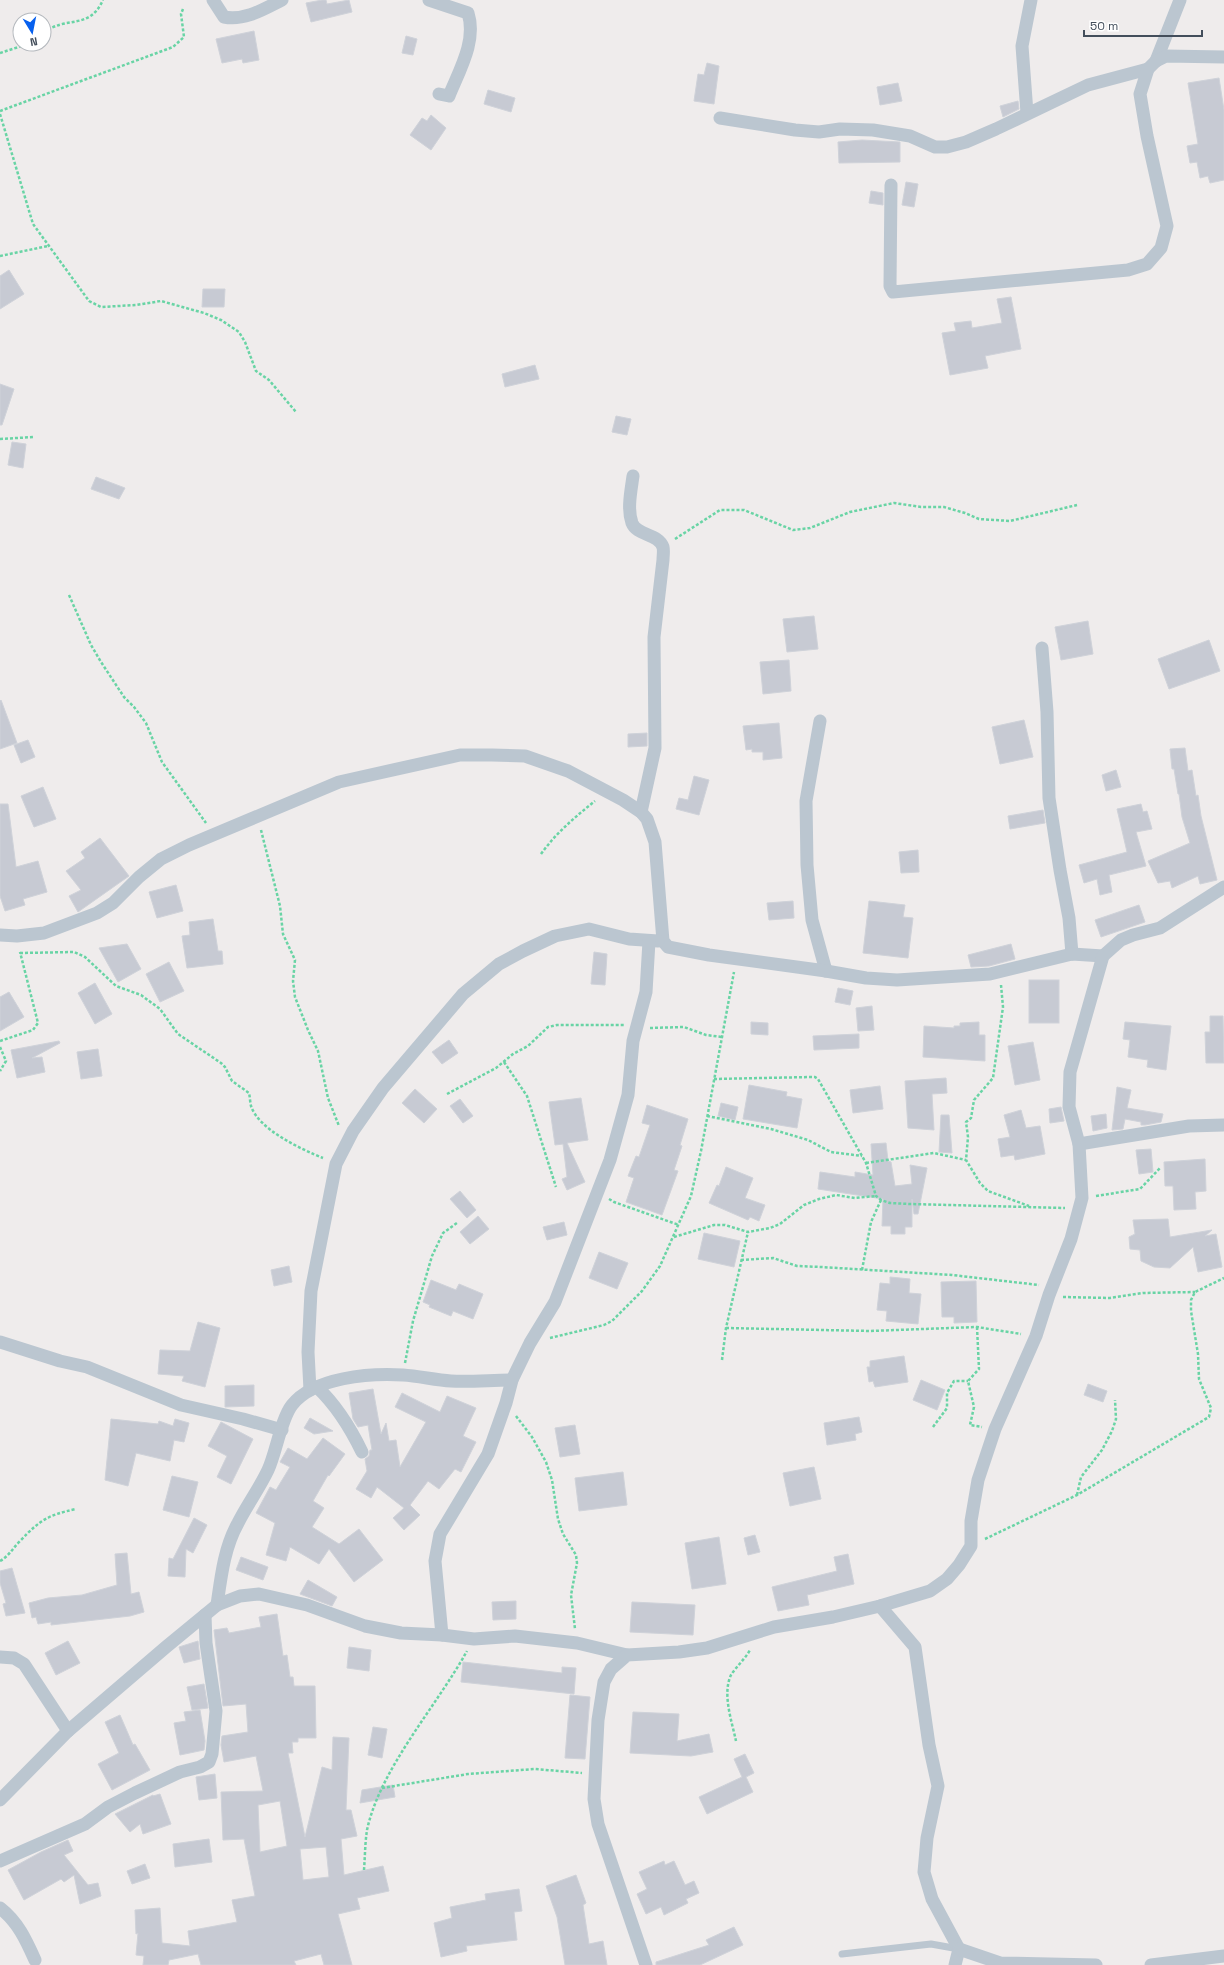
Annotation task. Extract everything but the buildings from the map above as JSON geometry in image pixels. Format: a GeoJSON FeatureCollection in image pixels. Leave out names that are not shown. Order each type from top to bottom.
{"type":"FeatureCollection","features":[{"type":"Feature","properties":{"kind":"street"},"geometry":{"type":"LineString","coordinates":[[213,0],[224,17],[236,19],[254,14],[282,0]]}},
{"type":"Feature","properties":{"kind":"street"},"geometry":{"type":"LineString","coordinates":[[429,0],[468,13],[472,24],[466,55],[449,96],[439,94]]}},
{"type":"Feature","properties":{"kind":"street"},"geometry":{"type":"LineString","coordinates":[[1027,113],[1022,46],[1031,0]]}},
{"type":"Feature","properties":{"kind":"street"},"geometry":{"type":"LineString","coordinates":[[891,185],[890,286],[893,292],[1128,270],[1147,264],[1161,248],[1167,226],[1147,136],[1140,94],[1180,0]]}},
{"type":"Feature","properties":{"kind":"street"},"geometry":{"type":"LineString","coordinates":[[720,118],[795,130],[819,132],[840,130],[873,130],[910,136],[935,147],[947,147],[966,142],[996,129],[1088,85],[1152,65],[1166,56],[1224,57]]}},
{"type":"Feature","properties":{"kind":"street"},"geometry":{"type":"LineString","coordinates":[[633,476],[629,513],[633,525],[642,532],[656,538],[662,547],[664,560],[654,637],[654,748],[641,812]]}},
{"type":"Feature","properties":{"kind":"street"},"geometry":{"type":"LineString","coordinates":[[1042,648],[1047,712],[1049,798],[1069,918],[1072,954]]}},
{"type":"Feature","properties":{"kind":"street"},"geometry":{"type":"LineString","coordinates":[[820,721],[806,801],[807,865],[812,920],[826,971]]}},
{"type":"Feature","properties":{"kind":"street"},"geometry":{"type":"LineString","coordinates":[[0,935],[17,936],[44,932],[68,925],[97,913],[113,903],[139,877],[161,859],[214,834],[339,782],[460,755],[525,756],[568,771],[641,812],[647,819],[655,842],[663,941]]}},
{"type":"Feature","properties":{"kind":"street"},"geometry":{"type":"LineString","coordinates":[[0,1800],[68,1731],[217,1605],[240,1596],[259,1594],[307,1605],[365,1626],[401,1633],[442,1635],[474,1639],[515,1636],[577,1643],[627,1655],[679,1652],[707,1648],[761,1630],[880,1606],[930,1591],[942,1583],[960,1565],[970,1546],[971,1521],[978,1480],[995,1429],[1036,1336],[1071,1239],[1081,1202],[1079,1144],[1069,1107],[1070,1072],[1103,956],[1121,940],[1133,935],[1160,928],[1224,887]]}},
{"type":"Feature","properties":{"kind":"street"},"geometry":{"type":"LineString","coordinates":[[362,1452],[348,1424],[337,1407],[313,1388],[308,1352],[311,1291],[336,1164],[346,1144],[383,1088],[463,994],[499,964],[541,942],[568,932],[589,930],[629,939],[663,941],[670,947],[736,959],[866,978],[897,980],[997,973],[1072,954],[1103,956]]}},
{"type":"Feature","properties":{"kind":"street"},"geometry":{"type":"LineString","coordinates":[[442,1635],[435,1560],[440,1534],[488,1454],[506,1403],[512,1380],[530,1343],[555,1302],[610,1160],[628,1095],[633,1041],[646,992],[649,941]]}},
{"type":"Feature","properties":{"kind":"street"},"geometry":{"type":"LineString","coordinates":[[1079,1144],[1189,1126],[1224,1126]]}},
{"type":"Feature","properties":{"kind":"street"},"geometry":{"type":"LineString","coordinates":[[0,1342],[60,1361],[87,1367],[181,1405],[243,1419],[282,1430]]}},
{"type":"Feature","properties":{"kind":"street"},"geometry":{"type":"LineString","coordinates":[[217,1605],[223,1563],[237,1524],[269,1469],[291,1406],[313,1388],[348,1378],[376,1375],[403,1375],[451,1381],[512,1380]]}},
{"type":"Feature","properties":{"kind":"street"},"geometry":{"type":"LineString","coordinates":[[880,1606],[915,1647],[929,1745],[938,1786],[926,1838],[924,1872],[932,1899],[959,1949],[955,1965]]}},
{"type":"Feature","properties":{"kind":"street"},"geometry":{"type":"LineString","coordinates":[[0,1861],[85,1824],[108,1807],[141,1790],[180,1772],[200,1767],[209,1762],[212,1754],[216,1711],[206,1643],[205,1615]]}},
{"type":"Feature","properties":{"kind":"street"},"geometry":{"type":"LineString","coordinates":[[627,1655],[611,1669],[604,1682],[598,1720],[594,1774],[594,1799],[598,1824],[646,1965]]}},
{"type":"Feature","properties":{"kind":"street"},"geometry":{"type":"LineString","coordinates":[[0,1656],[14,1658],[24,1664],[68,1731]]}},
{"type":"Feature","properties":{"kind":"street"},"geometry":{"type":"LineString","coordinates":[[0,1908],[10,1916],[22,1934],[35,1960]]}},
{"type":"Feature","properties":{"kind":"street"},"geometry":{"type":"LineString","coordinates":[[959,1949],[1000,1963],[1096,1965]]}},
{"type":"Feature","properties":{"kind":"street"},"geometry":{"type":"LineString","coordinates":[[1151,1965],[1224,1956]]}},
{"type":"Feature","properties":{"kind":"lane"},"geometry":{"type":"LineString","coordinates":[[842,1954],[931,1944],[959,1949]]}},
{"type":"Feature","properties":{"kind":"path"},"geometry":{"type":"LineString","coordinates":[[52,27],[55,25],[80,22],[89,18],[99,9],[103,0]]}},
{"type":"Feature","properties":{"kind":"path"},"geometry":{"type":"LineString","coordinates":[[0,110],[173,47],[184,37],[181,14],[183,9]]}},
{"type":"Feature","properties":{"kind":"path"},"geometry":{"type":"LineString","coordinates":[[0,53],[12,49]]}},
{"type":"Feature","properties":{"kind":"path"},"geometry":{"type":"LineString","coordinates":[[0,114],[33,224],[89,301],[101,307],[136,305],[161,301],[204,313],[222,320],[239,332],[245,342],[256,371],[269,380],[296,412]]}},
{"type":"Feature","properties":{"kind":"path"},"geometry":{"type":"LineString","coordinates":[[0,256],[48,246]]}},
{"type":"Feature","properties":{"kind":"path"},"geometry":{"type":"LineString","coordinates":[[0,439],[34,437]]}},
{"type":"Feature","properties":{"kind":"path"},"geometry":{"type":"LineString","coordinates":[[662,547],[720,510],[744,510],[793,530],[810,528],[850,512],[894,503],[921,507],[944,507],[965,512],[979,519],[1010,521],[1077,505]]}},
{"type":"Feature","properties":{"kind":"path"},"geometry":{"type":"LineString","coordinates":[[69,596],[91,645],[124,697],[146,723],[162,762],[214,834]]}},
{"type":"Feature","properties":{"kind":"path"},"geometry":{"type":"LineString","coordinates":[[541,854],[550,842],[572,819],[606,792]]}},
{"type":"Feature","properties":{"kind":"path"},"geometry":{"type":"LineString","coordinates":[[257,816],[280,906],[283,934],[295,960],[293,981],[295,997],[318,1051],[328,1098],[346,1144]]}},
{"type":"Feature","properties":{"kind":"path"},"geometry":{"type":"LineString","coordinates":[[0,1041],[33,1030],[38,1023],[17,936]]}},
{"type":"Feature","properties":{"kind":"path"},"geometry":{"type":"LineString","coordinates":[[20,953],[74,952],[85,957],[116,986],[141,994],[160,1009],[178,1034],[225,1067],[232,1080],[249,1093],[251,1106],[261,1120],[277,1134],[296,1147],[336,1164]]}},
{"type":"Feature","properties":{"kind":"path"},"geometry":{"type":"LineString","coordinates":[[530,1343],[604,1325],[618,1317],[642,1291],[660,1266],[691,1196],[736,959]]}},
{"type":"Feature","properties":{"kind":"path"},"geometry":{"type":"LineString","coordinates":[[997,973],[1001,986],[1003,1007],[993,1078],[974,1100],[970,1118],[966,1122],[968,1137],[966,1160],[980,1183],[988,1190],[1029,1206]]}},
{"type":"Feature","properties":{"kind":"path"},"geometry":{"type":"LineString","coordinates":[[447,1094],[496,1068],[528,1046],[548,1027],[557,1025],[638,1025],[652,1028],[684,1027],[706,1035],[722,1036]]}},
{"type":"Feature","properties":{"kind":"path"},"geometry":{"type":"LineString","coordinates":[[0,1047],[6,1061],[0,1071]]}},
{"type":"Feature","properties":{"kind":"path"},"geometry":{"type":"LineString","coordinates":[[504,1062],[527,1096],[556,1187]]}},
{"type":"Feature","properties":{"kind":"path"},"geometry":{"type":"LineString","coordinates":[[714,1079],[815,1077],[822,1084],[828,1098],[866,1163],[876,1196],[881,1200],[890,1203],[1029,1206],[1054,1209],[1140,1189],[1161,1167]]}},
{"type":"Feature","properties":{"kind":"path"},"geometry":{"type":"LineString","coordinates":[[707,1116],[771,1129],[808,1140],[831,1152],[862,1156]]}},
{"type":"Feature","properties":{"kind":"path"},"geometry":{"type":"LineString","coordinates":[[866,1163],[934,1153],[966,1160]]}},
{"type":"Feature","properties":{"kind":"path"},"geometry":{"type":"LineString","coordinates":[[599,1188],[614,1202],[679,1225]]}},
{"type":"Feature","properties":{"kind":"path"},"geometry":{"type":"LineString","coordinates":[[674,1237],[714,1225],[725,1225],[748,1232],[780,1224],[804,1205],[819,1199],[836,1195],[855,1198],[876,1196]]}},
{"type":"Feature","properties":{"kind":"path"},"geometry":{"type":"LineString","coordinates":[[862,1270],[871,1222],[881,1200]]}},
{"type":"Feature","properties":{"kind":"path"},"geometry":{"type":"LineString","coordinates":[[403,1375],[413,1321],[432,1256],[443,1234],[456,1223]]}},
{"type":"Feature","properties":{"kind":"path"},"geometry":{"type":"LineString","coordinates":[[722,1360],[726,1328],[748,1232]]}},
{"type":"Feature","properties":{"kind":"path"},"geometry":{"type":"LineString","coordinates":[[741,1260],[773,1258],[797,1266],[952,1275],[1051,1291],[1076,1299],[1110,1298],[1143,1293],[1196,1292],[1224,1278]]}},
{"type":"Feature","properties":{"kind":"path"},"geometry":{"type":"LineString","coordinates":[[970,1546],[1077,1495],[1209,1417],[1211,1413],[1199,1379],[1198,1354],[1191,1311],[1191,1300],[1196,1292]]}},
{"type":"Feature","properties":{"kind":"path"},"geometry":{"type":"LineString","coordinates":[[726,1328],[870,1331],[978,1327],[1036,1336]]}},
{"type":"Feature","properties":{"kind":"path"},"geometry":{"type":"LineString","coordinates":[[933,1427],[947,1408],[947,1393],[954,1381],[968,1380],[978,1369],[978,1327]]}},
{"type":"Feature","properties":{"kind":"path"},"geometry":{"type":"LineString","coordinates":[[968,1380],[974,1407],[970,1426],[995,1429]]}},
{"type":"Feature","properties":{"kind":"path"},"geometry":{"type":"LineString","coordinates":[[1077,1495],[1081,1477],[1102,1450],[1112,1431],[1116,1418],[1114,1400]]}},
{"type":"Feature","properties":{"kind":"path"},"geometry":{"type":"LineString","coordinates":[[506,1403],[532,1437],[546,1462],[552,1480],[558,1519],[563,1534],[576,1555],[577,1563],[571,1595],[577,1643]]}},
{"type":"Feature","properties":{"kind":"path"},"geometry":{"type":"LineString","coordinates":[[0,1561],[9,1555],[41,1520],[54,1514],[76,1509]]}},
{"type":"Feature","properties":{"kind":"path"},"geometry":{"type":"LineString","coordinates":[[736,1741],[728,1704],[728,1686],[732,1675],[743,1662],[761,1630]]}},
{"type":"Feature","properties":{"kind":"path"},"geometry":{"type":"LineString","coordinates":[[364,1870],[367,1831],[375,1802],[409,1741],[450,1682],[474,1639]]}},
{"type":"Feature","properties":{"kind":"path"},"geometry":{"type":"LineString","coordinates":[[382,1788],[468,1774],[535,1769],[594,1774]]}}]}
